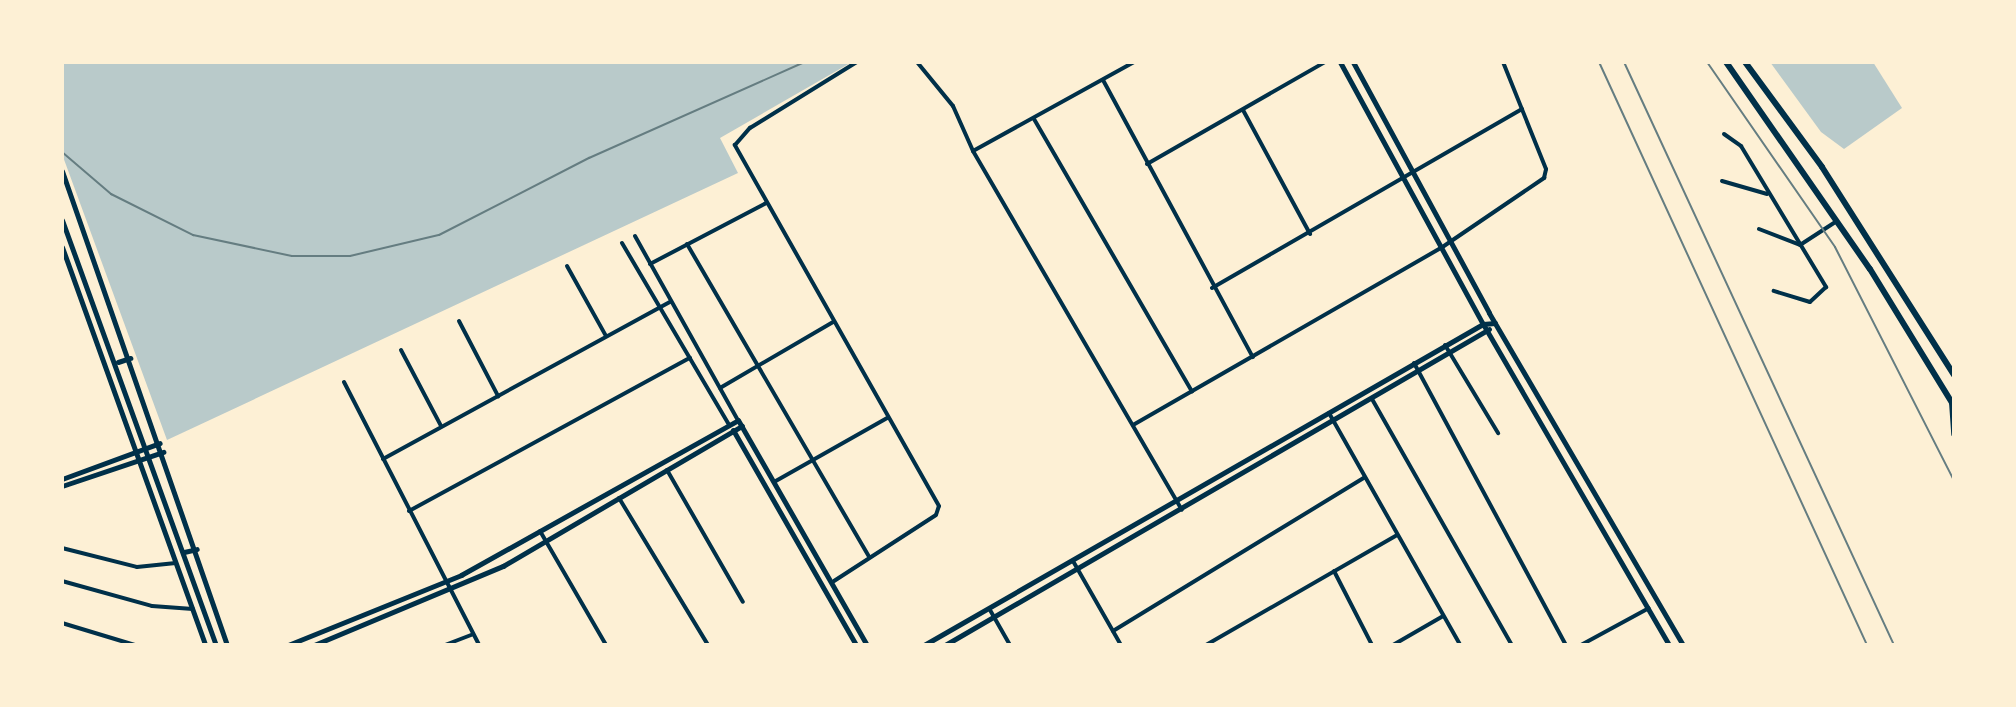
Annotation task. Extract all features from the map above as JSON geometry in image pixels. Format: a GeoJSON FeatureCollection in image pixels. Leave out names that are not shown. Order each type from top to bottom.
{"type":"FeatureCollection","features":[{"type":"Feature","properties":{"kind":"highway"},"geometry":{"type":"LineString","coordinates":[[1726,62],[1837,221],[1953,404],[1954,434]]}},
{"type":"Feature","properties":{"kind":"highway"},"geometry":{"type":"LineString","coordinates":[[1745,62],[1822,167],[1954,375]]}},
{"type":"Feature","properties":{"kind":"street"},"geometry":{"type":"LineString","coordinates":[[834,581],[938,511],[736,149],[737,140],[857,62]]}},
{"type":"Feature","properties":{"kind":"street"},"geometry":{"type":"LineString","coordinates":[[917,62],[953,106],[973,151],[1182,510]]}},
{"type":"Feature","properties":{"kind":"street"},"geometry":{"type":"LineString","coordinates":[[973,151],[1134,62]]}},
{"type":"Feature","properties":{"kind":"street"},"geometry":{"type":"LineString","coordinates":[[1147,164],[1325,62]]}},
{"type":"Feature","properties":{"kind":"street"},"geometry":{"type":"LineString","coordinates":[[1340,62],[1483,324],[1669,645]]}},
{"type":"Feature","properties":{"kind":"street"},"geometry":{"type":"LineString","coordinates":[[1353,62],[1495,323],[1683,645]]}},
{"type":"Feature","properties":{"kind":"street"},"geometry":{"type":"LineString","coordinates":[[1133,425],[1450,243],[1544,178],[1546,169],[1503,62]]}},
{"type":"Feature","properties":{"kind":"street"},"geometry":{"type":"LineString","coordinates":[[1103,80],[1212,288],[1253,357]]}},
{"type":"Feature","properties":{"kind":"street"},"geometry":{"type":"LineString","coordinates":[[1212,288],[1413,175],[1522,109]]}},
{"type":"Feature","properties":{"kind":"street"},"geometry":{"type":"LineString","coordinates":[[1243,110],[1310,234]]}},
{"type":"Feature","properties":{"kind":"street"},"geometry":{"type":"LineString","coordinates":[[1034,119],[1192,392]]}},
{"type":"Feature","properties":{"kind":"street"},"geometry":{"type":"LineString","coordinates":[[1724,134],[1741,146],[1826,287],[1810,302],[1774,291]]}},
{"type":"Feature","properties":{"kind":"street"},"geometry":{"type":"LineString","coordinates":[[62,171],[197,549],[227,645]]}},
{"type":"Feature","properties":{"kind":"street"},"geometry":{"type":"LineString","coordinates":[[1722,181],[1770,195]]}},
{"type":"Feature","properties":{"kind":"street"},"geometry":{"type":"LineString","coordinates":[[650,264],[766,203]]}},
{"type":"Feature","properties":{"kind":"street"},"geometry":{"type":"LineString","coordinates":[[62,220],[118,362],[216,645]]}},
{"type":"Feature","properties":{"kind":"street"},"geometry":{"type":"LineString","coordinates":[[1800,245],[1837,221]]}},
{"type":"Feature","properties":{"kind":"street"},"geometry":{"type":"LineString","coordinates":[[1759,229],[1800,245]]}},
{"type":"Feature","properties":{"kind":"street"},"geometry":{"type":"LineString","coordinates":[[635,236],[774,482],[834,581],[867,645]]}},
{"type":"Feature","properties":{"kind":"street"},"geometry":{"type":"LineString","coordinates":[[622,243],[856,645]]}},
{"type":"Feature","properties":{"kind":"street"},"geometry":{"type":"LineString","coordinates":[[687,244],[869,557]]}},
{"type":"Feature","properties":{"kind":"street"},"geometry":{"type":"LineString","coordinates":[[62,247],[205,645]]}},
{"type":"Feature","properties":{"kind":"street"},"geometry":{"type":"LineString","coordinates":[[567,266],[606,336]]}},
{"type":"Feature","properties":{"kind":"street"},"geometry":{"type":"LineString","coordinates":[[383,459],[671,301]]}},
{"type":"Feature","properties":{"kind":"street"},"geometry":{"type":"LineString","coordinates":[[459,321],[498,396]]}},
{"type":"Feature","properties":{"kind":"street"},"geometry":{"type":"LineString","coordinates":[[720,388],[833,322]]}},
{"type":"Feature","properties":{"kind":"street"},"geometry":{"type":"LineString","coordinates":[[924,645],[990,610],[1445,345],[1483,324],[1495,323]]}},
{"type":"Feature","properties":{"kind":"street"},"geometry":{"type":"LineString","coordinates":[[945,645],[1451,353],[1495,323]]}},
{"type":"Feature","properties":{"kind":"street"},"geometry":{"type":"LineString","coordinates":[[1445,345],[1498,433]]}},
{"type":"Feature","properties":{"kind":"street"},"geometry":{"type":"LineString","coordinates":[[401,350],[441,426]]}},
{"type":"Feature","properties":{"kind":"street"},"geometry":{"type":"LineString","coordinates":[[118,362],[130,358]]}},
{"type":"Feature","properties":{"kind":"street"},"geometry":{"type":"LineString","coordinates":[[409,511],[690,358]]}},
{"type":"Feature","properties":{"kind":"street"},"geometry":{"type":"LineString","coordinates":[[1414,363],[1566,645]]}},
{"type":"Feature","properties":{"kind":"street"},"geometry":{"type":"LineString","coordinates":[[344,382],[479,645]]}},
{"type":"Feature","properties":{"kind":"street"},"geometry":{"type":"LineString","coordinates":[[1372,399],[1512,645]]}},
{"type":"Feature","properties":{"kind":"street"},"geometry":{"type":"LineString","coordinates":[[1329,413],[1460,645]]}},
{"type":"Feature","properties":{"kind":"street"},"geometry":{"type":"LineString","coordinates":[[774,482],[888,418]]}},
{"type":"Feature","properties":{"kind":"street"},"geometry":{"type":"LineString","coordinates":[[314,645],[450,592],[546,541],[740,423]]}},
{"type":"Feature","properties":{"kind":"street"},"geometry":{"type":"LineString","coordinates":[[288,645],[445,583],[732,428]]}},
{"type":"Feature","properties":{"kind":"street"},"geometry":{"type":"LineString","coordinates":[[62,479],[160,443]]}},
{"type":"Feature","properties":{"kind":"street"},"geometry":{"type":"LineString","coordinates":[[62,486],[163,452]]}},
{"type":"Feature","properties":{"kind":"street"},"geometry":{"type":"LineString","coordinates":[[667,470],[743,602]]}},
{"type":"Feature","properties":{"kind":"street"},"geometry":{"type":"LineString","coordinates":[[1113,631],[1365,477]]}},
{"type":"Feature","properties":{"kind":"street"},"geometry":{"type":"LineString","coordinates":[[619,498],[708,645]]}},
{"type":"Feature","properties":{"kind":"street"},"geometry":{"type":"LineString","coordinates":[[540,531],[606,645]]}},
{"type":"Feature","properties":{"kind":"street"},"geometry":{"type":"LineString","coordinates":[[1206,645],[1397,535]]}},
{"type":"Feature","properties":{"kind":"street"},"geometry":{"type":"LineString","coordinates":[[62,548],[137,567],[176,563]]}},
{"type":"Feature","properties":{"kind":"street"},"geometry":{"type":"LineString","coordinates":[[184,552],[197,549]]}},
{"type":"Feature","properties":{"kind":"street"},"geometry":{"type":"LineString","coordinates":[[1073,561],[1121,645]]}},
{"type":"Feature","properties":{"kind":"street"},"geometry":{"type":"LineString","coordinates":[[1334,571],[1372,645]]}},
{"type":"Feature","properties":{"kind":"street"},"geometry":{"type":"LineString","coordinates":[[62,581],[152,606],[193,609]]}},
{"type":"Feature","properties":{"kind":"street"},"geometry":{"type":"LineString","coordinates":[[1581,645],[1649,608]]}},
{"type":"Feature","properties":{"kind":"street"},"geometry":{"type":"LineString","coordinates":[[990,610],[1010,645]]}},
{"type":"Feature","properties":{"kind":"street"},"geometry":{"type":"LineString","coordinates":[[1393,645],[1443,616]]}},
{"type":"Feature","properties":{"kind":"street"},"geometry":{"type":"LineString","coordinates":[[62,623],[135,645]]}},
{"type":"Feature","properties":{"kind":"street"},"geometry":{"type":"LineString","coordinates":[[445,645],[473,634]]}},
{"type":"Feature","properties":{"kind":"shaded area"},"geometry":{"type":"Polygon","coordinates":[[[62,62],[852,62],[720,138],[738,173],[167,440],[62,154],[62,62]]]}},
{"type":"Feature","properties":{"kind":"shaded area"},"geometry":{"type":"Polygon","coordinates":[[[1770,62],[1873,62],[1902,108],[1844,149],[1821,132],[1770,62]]]}},
{"type":"Feature","properties":{"kind":"railway"},"geometry":{"type":"LineString","coordinates":[[62,152],[111,194],[193,235],[292,256],[350,256],[439,235],[589,158],[805,62]]}},
{"type":"Feature","properties":{"kind":"railway"},"geometry":{"type":"LineString","coordinates":[[1599,62],[1867,645]]}},
{"type":"Feature","properties":{"kind":"railway"},"geometry":{"type":"LineString","coordinates":[[1624,62],[1894,645]]}},
{"type":"Feature","properties":{"kind":"railway"},"geometry":{"type":"LineString","coordinates":[[1707,62],[1835,247],[1954,481]]}}]}
